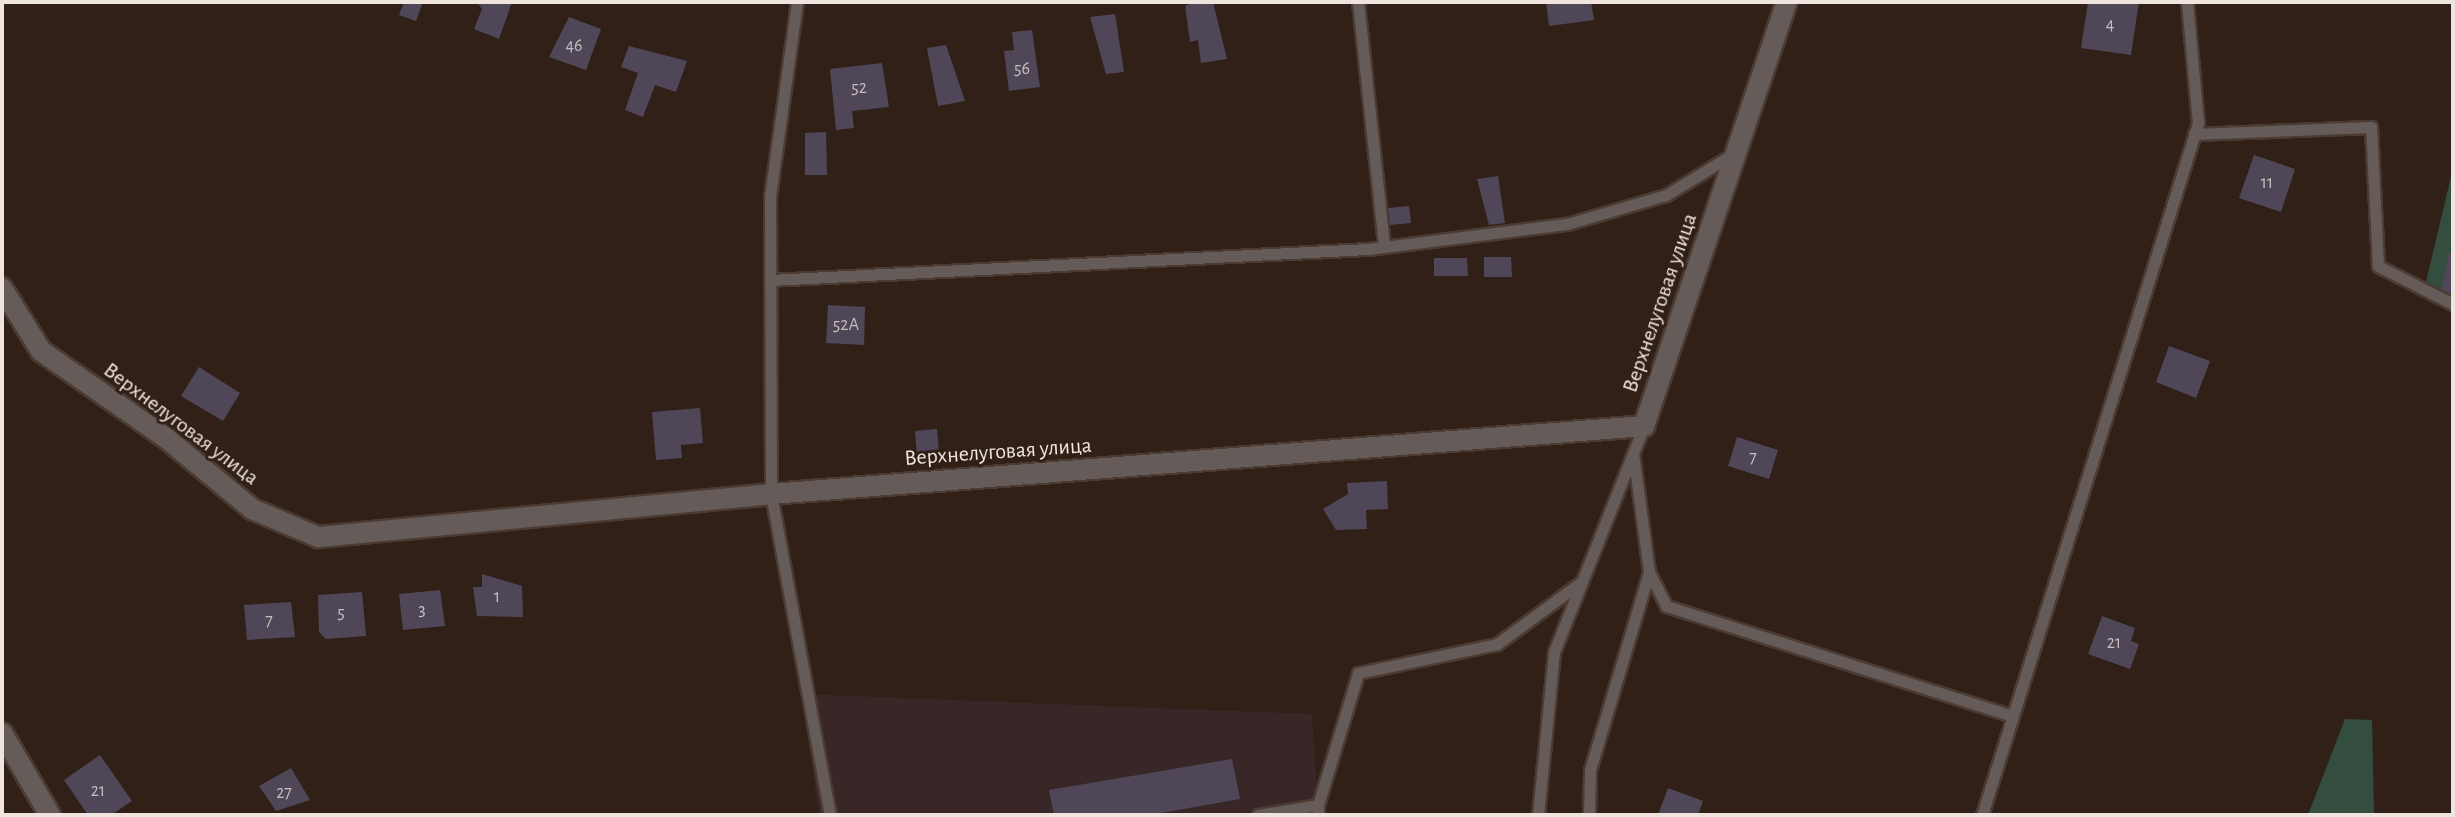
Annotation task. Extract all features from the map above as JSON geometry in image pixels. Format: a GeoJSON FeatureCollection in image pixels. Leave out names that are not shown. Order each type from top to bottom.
{"type":"FeatureCollection","features":[{"type":"Feature","properties":{"kind":"street","name":"Верхнелуговая улица"},"geometry":{"type":"LineString","coordinates":[[2,288],[41,351],[166,438],[252,509],[318,537],[771,494],[1644,426],[1787,2]]}},
{"type":"Feature","properties":{"kind":"street"},"geometry":{"type":"LineString","coordinates":[[2,733],[50,815]]}},
{"type":"Feature","properties":{"kind":"lane"},"geometry":{"type":"LineString","coordinates":[[797,2],[770,196],[771,494],[830,815]]}},
{"type":"Feature","properties":{"kind":"lane"},"geometry":{"type":"LineString","coordinates":[[1358,2],[1384,247]]}},
{"type":"Feature","properties":{"kind":"lane"},"geometry":{"type":"LineString","coordinates":[[1982,815],[2194,134],[2187,2]]}},
{"type":"Feature","properties":{"kind":"lane"},"geometry":{"type":"LineString","coordinates":[[2194,134],[2371,127],[2378,266],[2453,304]]}},
{"type":"Feature","properties":{"kind":"lane"},"geometry":{"type":"LineString","coordinates":[[770,280],[1384,247],[1567,224],[1666,195],[1737,152]]}},
{"type":"Feature","properties":{"kind":"lane"},"geometry":{"type":"LineString","coordinates":[[1538,815],[1554,652],[1644,426]]}},
{"type":"Feature","properties":{"kind":"lane"},"geometry":{"type":"LineString","coordinates":[[1633,453],[1649,572],[1666,606],[2012,716]]}},
{"type":"Feature","properties":{"kind":"lane"},"geometry":{"type":"LineString","coordinates":[[1589,815],[1590,770],[1649,572]]}},
{"type":"Feature","properties":{"kind":"lane"},"geometry":{"type":"LineString","coordinates":[[1258,815],[1318,810],[1358,673],[1497,644],[1582,582]]}},
{"type":"Feature","properties":{"kind":"shaded area"},"geometry":{"type":"Polygon","coordinates":[[[802,694],[1312,714],[1318,815],[819,815],[802,694]]]}},
{"type":"Feature","properties":{"kind":"green space"},"geometry":{"type":"Polygon","coordinates":[[[2453,168],[2453,304],[2424,290],[2453,168]]]}},
{"type":"Feature","properties":{"kind":"green space"},"geometry":{"type":"Polygon","coordinates":[[[2345,719],[2372,720],[2374,815],[2308,815],[2345,719]]]}},
{"type":"Feature","properties":{"kind":"building"},"geometry":{"type":"Polygon","coordinates":[[[404,2],[423,2],[416,21],[399,15],[404,2]]]}},
{"type":"Feature","properties":{"kind":"building"},"geometry":{"type":"Polygon","coordinates":[[[477,2],[512,2],[499,39],[474,29],[482,9],[477,2]]]}},
{"type":"Feature","properties":{"kind":"building"},"geometry":{"type":"Polygon","coordinates":[[[1193,2],[1213,2],[1227,59],[1201,63],[1198,40],[1190,42],[1185,6],[1193,2]]]}},
{"type":"Feature","properties":{"kind":"building"},"geometry":{"type":"Polygon","coordinates":[[[1546,2],[1591,2],[1594,20],[1549,26],[1546,2]]]}},
{"type":"Feature","properties":{"kind":"building"},"geometry":{"type":"Polygon","coordinates":[[[2088,2],[2139,2],[2131,55],[2081,48],[2088,2]]]}},
{"type":"Feature","properties":{"kind":"building"},"geometry":{"type":"Polygon","coordinates":[[[1115,14],[1124,72],[1106,74],[1090,17],[1115,14]]]}},
{"type":"Feature","properties":{"kind":"building"},"geometry":{"type":"Polygon","coordinates":[[[569,17],[601,29],[586,70],[549,57],[569,17]]]}},
{"type":"Feature","properties":{"kind":"building"},"geometry":{"type":"Polygon","coordinates":[[[1032,30],[1040,87],[1009,91],[1004,51],[1014,50],[1012,32],[1032,30]]]}},
{"type":"Feature","properties":{"kind":"building"},"geometry":{"type":"Polygon","coordinates":[[[946,45],[965,101],[938,106],[927,48],[946,45]]]}},
{"type":"Feature","properties":{"kind":"building"},"geometry":{"type":"Polygon","coordinates":[[[629,46],[687,61],[676,92],[655,85],[643,117],[625,110],[638,73],[621,67],[629,46]]]}},
{"type":"Feature","properties":{"kind":"building"},"geometry":{"type":"Polygon","coordinates":[[[882,63],[889,107],[852,111],[854,128],[836,130],[830,69],[882,63]]]}},
{"type":"Feature","properties":{"kind":"building"},"geometry":{"type":"Polygon","coordinates":[[[826,132],[827,175],[805,175],[805,133],[826,132]]]}},
{"type":"Feature","properties":{"kind":"building"},"geometry":{"type":"Polygon","coordinates":[[[2254,155],[2295,169],[2281,212],[2239,198],[2254,155]]]}},
{"type":"Feature","properties":{"kind":"building"},"geometry":{"type":"Polygon","coordinates":[[[1498,176],[1505,223],[1489,225],[1477,179],[1498,176]]]}},
{"type":"Feature","properties":{"kind":"building"},"geometry":{"type":"Polygon","coordinates":[[[1409,206],[1411,223],[1390,225],[1388,208],[1409,206]]]}},
{"type":"Feature","properties":{"kind":"building"},"geometry":{"type":"Polygon","coordinates":[[[2449,252],[2453,253],[2453,300],[2440,298],[2449,252]]]}},
{"type":"Feature","properties":{"kind":"building"},"geometry":{"type":"Polygon","coordinates":[[[1484,257],[1511,257],[1512,277],[1484,277],[1484,257]]]}},
{"type":"Feature","properties":{"kind":"building"},"geometry":{"type":"Polygon","coordinates":[[[1434,258],[1467,258],[1468,276],[1434,276],[1434,258]]]}},
{"type":"Feature","properties":{"kind":"building"},"geometry":{"type":"Polygon","coordinates":[[[828,305],[865,307],[864,345],[826,343],[828,305]]]}},
{"type":"Feature","properties":{"kind":"building"},"geometry":{"type":"Polygon","coordinates":[[[2169,346],[2210,361],[2196,398],[2156,382],[2169,346]]]}},
{"type":"Feature","properties":{"kind":"building"},"geometry":{"type":"Polygon","coordinates":[[[199,367],[240,393],[223,421],[181,396],[199,367]]]}},
{"type":"Feature","properties":{"kind":"building"},"geometry":{"type":"Polygon","coordinates":[[[700,408],[703,443],[681,445],[682,458],[656,460],[652,412],[700,408]]]}},
{"type":"Feature","properties":{"kind":"building"},"geometry":{"type":"Polygon","coordinates":[[[937,429],[939,454],[917,456],[915,431],[937,429]]]}},
{"type":"Feature","properties":{"kind":"building"},"geometry":{"type":"Polygon","coordinates":[[[1737,437],[1778,450],[1769,479],[1728,466],[1737,437]]]}},
{"type":"Feature","properties":{"kind":"building"},"geometry":{"type":"Polygon","coordinates":[[[1387,481],[1388,509],[1366,510],[1367,529],[1336,530],[1323,509],[1348,494],[1347,483],[1387,481]]]}},
{"type":"Feature","properties":{"kind":"building"},"geometry":{"type":"Polygon","coordinates":[[[482,574],[522,586],[523,617],[477,616],[473,587],[482,587],[482,574]]]}},
{"type":"Feature","properties":{"kind":"building"},"geometry":{"type":"Polygon","coordinates":[[[440,590],[445,626],[403,630],[399,594],[440,590]]]}},
{"type":"Feature","properties":{"kind":"building"},"geometry":{"type":"Polygon","coordinates":[[[362,592],[366,636],[326,639],[319,632],[318,595],[362,592]]]}},
{"type":"Feature","properties":{"kind":"building"},"geometry":{"type":"Polygon","coordinates":[[[291,602],[295,637],[247,640],[244,605],[291,602]]]}},
{"type":"Feature","properties":{"kind":"building"},"geometry":{"type":"Polygon","coordinates":[[[2102,616],[2135,628],[2131,641],[2139,644],[2130,669],[2088,654],[2102,616]]]}},
{"type":"Feature","properties":{"kind":"building"},"geometry":{"type":"Polygon","coordinates":[[[100,755],[132,801],[111,815],[88,815],[64,780],[100,755]]]}},
{"type":"Feature","properties":{"kind":"building"},"geometry":{"type":"Polygon","coordinates":[[[1232,759],[1240,799],[1149,815],[1054,815],[1049,790],[1232,759]]]}},
{"type":"Feature","properties":{"kind":"building"},"geometry":{"type":"Polygon","coordinates":[[[291,768],[310,800],[276,811],[259,786],[291,768]]]}},
{"type":"Feature","properties":{"kind":"building"},"geometry":{"type":"Polygon","coordinates":[[[1668,788],[1703,801],[1698,815],[1658,815],[1668,788]]]}}]}
